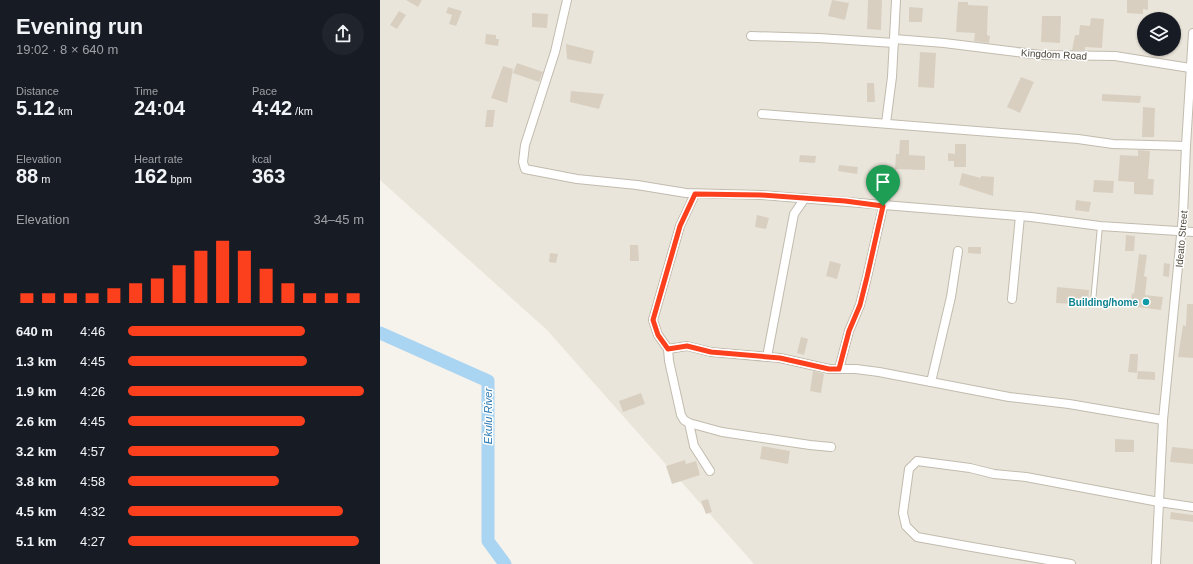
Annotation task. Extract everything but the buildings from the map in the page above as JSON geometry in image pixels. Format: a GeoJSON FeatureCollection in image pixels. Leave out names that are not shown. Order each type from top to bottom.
{"type":"FeatureCollection","features":[{"type":"Feature","properties":{"kind":"street"},"geometry":{"type":"LineString","coordinates":[[567,0],[556,52],[525,145],[523,162],[525,169],[577,179],[637,185],[686,194],[761,195],[805,198],[883,206],[1020,216],[1100,226],[1182,230],[1193,232]]}},
{"type":"Feature","properties":{"kind":"street"},"geometry":{"type":"LineString","coordinates":[[886,123],[892,77],[896,0]]}},
{"type":"Feature","properties":{"kind":"street","name":"Ideato Street"},"geometry":{"type":"LineString","coordinates":[[1156,564],[1163,420],[1182,230],[1193,33]]}},
{"type":"Feature","properties":{"kind":"street","name":"Kingdom Road"},"geometry":{"type":"LineString","coordinates":[[751,36],[944,43],[1041,55],[1115,56],[1190,68]]}},
{"type":"Feature","properties":{"kind":"street"},"geometry":{"type":"LineString","coordinates":[[762,114],[1078,139],[1113,144],[1186,146]]}},
{"type":"Feature","properties":{"kind":"street"},"geometry":{"type":"LineString","coordinates":[[839,369],[849,331],[860,305],[891,172]]}},
{"type":"Feature","properties":{"kind":"street"},"geometry":{"type":"LineString","coordinates":[[695,194],[680,226],[653,320],[658,335],[668,349],[681,415],[684,420],[690,424],[722,432],[831,447]]}},
{"type":"Feature","properties":{"kind":"street"},"geometry":{"type":"LineString","coordinates":[[767,357],[794,214],[805,198]]}},
{"type":"Feature","properties":{"kind":"street"},"geometry":{"type":"LineString","coordinates":[[1012,299],[1020,216]]}},
{"type":"Feature","properties":{"kind":"street"},"geometry":{"type":"LineString","coordinates":[[931,382],[950,297],[958,251]]}},
{"type":"Feature","properties":{"kind":"street"},"geometry":{"type":"LineString","coordinates":[[668,349],[687,346],[711,352],[780,358],[829,369],[856,369],[879,372],[1009,397],[1069,404],[1163,420]]}},
{"type":"Feature","properties":{"kind":"street"},"geometry":{"type":"LineString","coordinates":[[690,424],[694,446],[710,471]]}},
{"type":"Feature","properties":{"kind":"street"},"geometry":{"type":"LineString","coordinates":[[1071,564],[917,536],[906,526],[903,513],[909,468],[917,461],[970,468],[994,474],[1026,477],[1193,507]]}},
{"type":"Feature","properties":{"kind":"lane"},"geometry":{"type":"LineString","coordinates":[[1093,302],[1100,226]]}},
{"type":"Feature","properties":{"kind":"shaded area"},"geometry":{"type":"Polygon","coordinates":[[[380,0],[1193,0],[1193,564],[754,564],[547,330],[380,180],[380,0]]]}},
{"type":"Feature","properties":{"kind":"waterway","name":"Ekulu River"},"geometry":{"type":"LineString","coordinates":[[380,333],[488,381],[488,541],[505,564]]}},
{"type":"Feature","properties":{"kind":"place","name":"Building/home"},"geometry":{"type":"Point","coordinates":[1146,302]}},
{"type":"Feature","properties":{"kind":"route"},"geometry":{"type":"LineString","coordinates":[[695,194],[761,195],[845,201],[883,206],[880,225],[860,305],[849,331],[839,369],[829,369],[780,358],[711,352],[687,346],[668,349],[658,335],[654,327],[653,320],[655,312],[668,272],[680,226],[695,194]]}}]}
